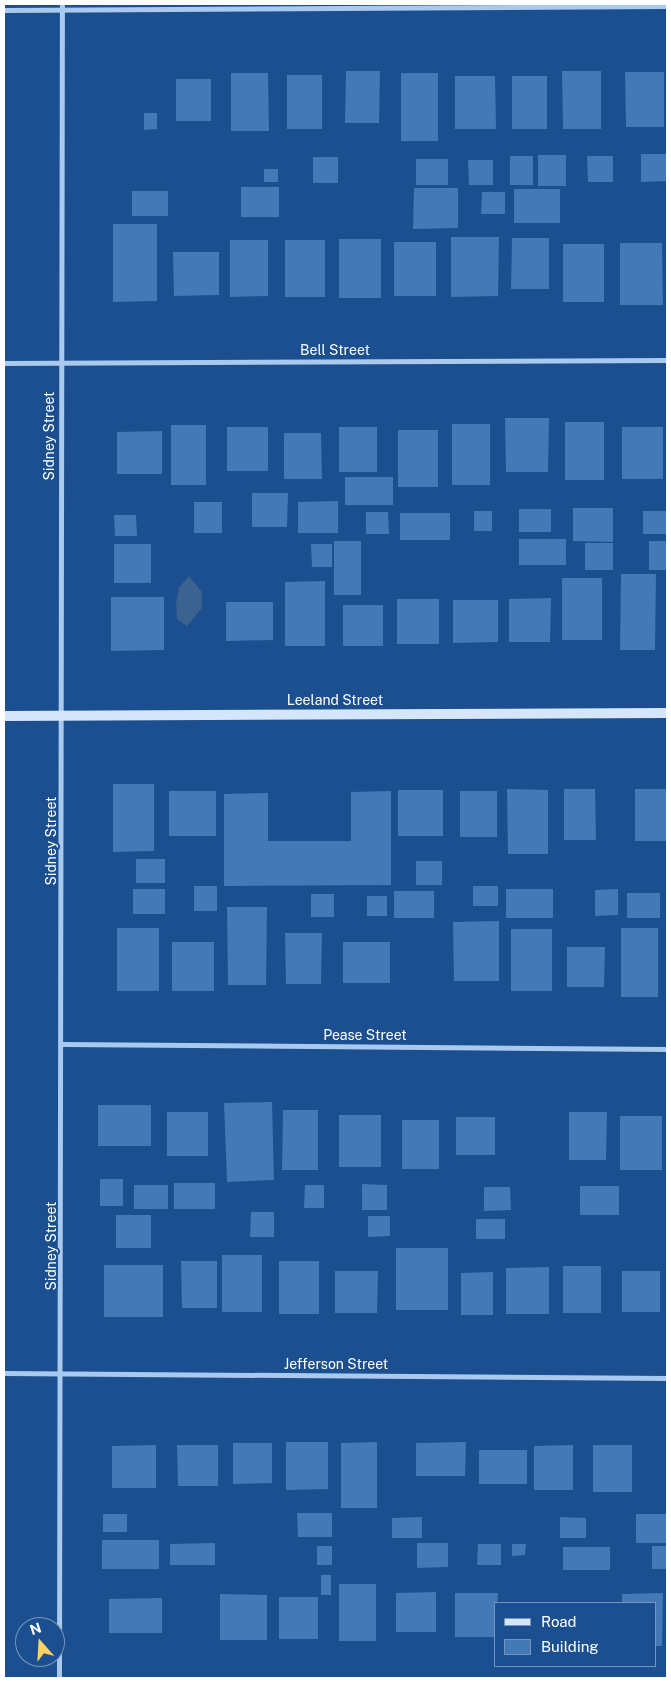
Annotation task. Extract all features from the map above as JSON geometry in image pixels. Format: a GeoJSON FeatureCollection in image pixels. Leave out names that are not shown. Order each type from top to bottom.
{"type":"FeatureCollection","features":[{"type":"Feature","properties":{"kind":"main road","name":"Leeland Street"},"geometry":{"type":"LineString","coordinates":[[4,716],[667,713]]}},
{"type":"Feature","properties":{"kind":"street"},"geometry":{"type":"LineString","coordinates":[[4,10],[62,7],[667,6]]}},
{"type":"Feature","properties":{"kind":"street","name":"Sidney Street"},"geometry":{"type":"LineString","coordinates":[[59,1678],[62,1374],[60,362],[62,7]]}},
{"type":"Feature","properties":{"kind":"street","name":"Bell Street"},"geometry":{"type":"LineString","coordinates":[[4,363],[667,360]]}},
{"type":"Feature","properties":{"kind":"street","name":"Pease Street"},"geometry":{"type":"LineString","coordinates":[[62,1044],[667,1048]]}},
{"type":"Feature","properties":{"kind":"street","name":"Jefferson Street"},"geometry":{"type":"LineString","coordinates":[[4,1373],[667,1378]]}},
{"type":"Feature","properties":{"kind":"water"},"geometry":{"type":"Polygon","coordinates":[[[189,576],[202,592],[202,608],[187,626],[177,619],[176,604],[179,588],[189,576]]]}},
{"type":"Feature","properties":{"kind":"building"},"geometry":{"type":"Polygon","coordinates":[[[346,71],[380,71],[379,123],[345,123],[346,71]]]}},
{"type":"Feature","properties":{"kind":"building"},"geometry":{"type":"Polygon","coordinates":[[[562,71],[601,71],[601,129],[563,129],[562,71]]]}},
{"type":"Feature","properties":{"kind":"building"},"geometry":{"type":"Polygon","coordinates":[[[625,72],[664,72],[664,127],[626,127],[625,72]]]}},
{"type":"Feature","properties":{"kind":"building"},"geometry":{"type":"Polygon","coordinates":[[[231,73],[268,73],[269,131],[231,131],[231,73]]]}},
{"type":"Feature","properties":{"kind":"building"},"geometry":{"type":"Polygon","coordinates":[[[401,73],[438,73],[438,141],[401,141],[401,73]]]}},
{"type":"Feature","properties":{"kind":"building"},"geometry":{"type":"Polygon","coordinates":[[[287,75],[322,75],[322,129],[287,129],[287,75]]]}},
{"type":"Feature","properties":{"kind":"building"},"geometry":{"type":"Polygon","coordinates":[[[455,76],[495,76],[496,129],[455,129],[455,76]]]}},
{"type":"Feature","properties":{"kind":"building"},"geometry":{"type":"Polygon","coordinates":[[[512,76],[547,76],[547,129],[512,129],[512,76]]]}},
{"type":"Feature","properties":{"kind":"building"},"geometry":{"type":"Polygon","coordinates":[[[176,79],[211,79],[211,121],[176,121],[176,79]]]}},
{"type":"Feature","properties":{"kind":"building"},"geometry":{"type":"Polygon","coordinates":[[[144,113],[157,113],[157,129],[144,130],[144,113]]]}},
{"type":"Feature","properties":{"kind":"building"},"geometry":{"type":"Polygon","coordinates":[[[641,154],[667,154],[667,181],[641,182],[641,154]]]}},
{"type":"Feature","properties":{"kind":"building"},"geometry":{"type":"Polygon","coordinates":[[[538,155],[566,155],[566,186],[538,186],[538,155]]]}},
{"type":"Feature","properties":{"kind":"building"},"geometry":{"type":"Polygon","coordinates":[[[510,156],[533,156],[533,185],[510,185],[510,156]]]}},
{"type":"Feature","properties":{"kind":"building"},"geometry":{"type":"Polygon","coordinates":[[[587,156],[613,156],[613,182],[588,182],[587,156]]]}},
{"type":"Feature","properties":{"kind":"building"},"geometry":{"type":"Polygon","coordinates":[[[313,157],[338,157],[338,183],[313,183],[313,157]]]}},
{"type":"Feature","properties":{"kind":"building"},"geometry":{"type":"Polygon","coordinates":[[[416,159],[448,159],[448,185],[416,185],[416,159]]]}},
{"type":"Feature","properties":{"kind":"building"},"geometry":{"type":"Polygon","coordinates":[[[468,160],[493,160],[493,185],[469,185],[468,160]]]}},
{"type":"Feature","properties":{"kind":"building"},"geometry":{"type":"Polygon","coordinates":[[[264,169],[278,169],[278,182],[264,182],[264,169]]]}},
{"type":"Feature","properties":{"kind":"building"},"geometry":{"type":"Polygon","coordinates":[[[241,187],[279,187],[279,217],[241,217],[241,187]]]}},
{"type":"Feature","properties":{"kind":"building"},"geometry":{"type":"Polygon","coordinates":[[[414,188],[458,188],[458,228],[413,229],[414,188]]]}},
{"type":"Feature","properties":{"kind":"building"},"geometry":{"type":"Polygon","coordinates":[[[514,189],[560,189],[560,223],[514,223],[514,189]]]}},
{"type":"Feature","properties":{"kind":"building"},"geometry":{"type":"Polygon","coordinates":[[[132,191],[168,191],[168,216],[132,216],[132,191]]]}},
{"type":"Feature","properties":{"kind":"building"},"geometry":{"type":"Polygon","coordinates":[[[482,192],[505,192],[505,214],[481,214],[482,192]]]}},
{"type":"Feature","properties":{"kind":"building"},"geometry":{"type":"Polygon","coordinates":[[[113,224],[157,224],[157,301],[113,302],[113,224]]]}},
{"type":"Feature","properties":{"kind":"building"},"geometry":{"type":"Polygon","coordinates":[[[451,237],[499,237],[498,296],[451,297],[451,237]]]}},
{"type":"Feature","properties":{"kind":"building"},"geometry":{"type":"Polygon","coordinates":[[[512,238],[549,238],[549,289],[511,289],[512,238]]]}},
{"type":"Feature","properties":{"kind":"building"},"geometry":{"type":"Polygon","coordinates":[[[339,239],[381,239],[381,298],[339,298],[339,239]]]}},
{"type":"Feature","properties":{"kind":"building"},"geometry":{"type":"Polygon","coordinates":[[[230,240],[268,240],[268,296],[230,297],[230,240]]]}},
{"type":"Feature","properties":{"kind":"building"},"geometry":{"type":"Polygon","coordinates":[[[285,240],[325,240],[325,297],[285,297],[285,240]]]}},
{"type":"Feature","properties":{"kind":"building"},"geometry":{"type":"Polygon","coordinates":[[[394,242],[436,242],[436,296],[394,296],[394,242]]]}},
{"type":"Feature","properties":{"kind":"building"},"geometry":{"type":"Polygon","coordinates":[[[620,243],[662,243],[663,305],[620,305],[620,243]]]}},
{"type":"Feature","properties":{"kind":"building"},"geometry":{"type":"Polygon","coordinates":[[[563,244],[604,244],[604,302],[563,302],[563,244]]]}},
{"type":"Feature","properties":{"kind":"building"},"geometry":{"type":"Polygon","coordinates":[[[173,252],[219,252],[219,295],[174,296],[173,252]]]}},
{"type":"Feature","properties":{"kind":"building"},"geometry":{"type":"Polygon","coordinates":[[[505,418],[549,418],[548,472],[506,472],[505,418]]]}},
{"type":"Feature","properties":{"kind":"building"},"geometry":{"type":"Polygon","coordinates":[[[565,422],[604,422],[604,480],[565,480],[565,422]]]}},
{"type":"Feature","properties":{"kind":"building"},"geometry":{"type":"Polygon","coordinates":[[[452,424],[490,424],[490,485],[452,485],[452,424]]]}},
{"type":"Feature","properties":{"kind":"building"},"geometry":{"type":"Polygon","coordinates":[[[171,425],[206,425],[206,485],[171,485],[171,425]]]}},
{"type":"Feature","properties":{"kind":"building"},"geometry":{"type":"Polygon","coordinates":[[[227,427],[268,427],[268,471],[227,471],[227,427]]]}},
{"type":"Feature","properties":{"kind":"building"},"geometry":{"type":"Polygon","coordinates":[[[339,427],[377,427],[377,472],[339,472],[339,427]]]}},
{"type":"Feature","properties":{"kind":"building"},"geometry":{"type":"Polygon","coordinates":[[[622,427],[663,427],[663,479],[622,479],[622,427]]]}},
{"type":"Feature","properties":{"kind":"building"},"geometry":{"type":"Polygon","coordinates":[[[398,430],[438,430],[438,487],[398,487],[398,430]]]}},
{"type":"Feature","properties":{"kind":"building"},"geometry":{"type":"Polygon","coordinates":[[[162,431],[162,474],[117,474],[117,432],[162,431]]]}},
{"type":"Feature","properties":{"kind":"building"},"geometry":{"type":"Polygon","coordinates":[[[284,433],[321,433],[322,479],[284,479],[284,433]]]}},
{"type":"Feature","properties":{"kind":"building"},"geometry":{"type":"Polygon","coordinates":[[[345,477],[393,477],[393,505],[345,505],[345,477]]]}},
{"type":"Feature","properties":{"kind":"building"},"geometry":{"type":"Polygon","coordinates":[[[252,493],[288,493],[287,527],[252,527],[252,493]]]}},
{"type":"Feature","properties":{"kind":"building"},"geometry":{"type":"Polygon","coordinates":[[[338,501],[338,533],[298,533],[298,502],[338,501]]]}},
{"type":"Feature","properties":{"kind":"building"},"geometry":{"type":"Polygon","coordinates":[[[194,502],[222,502],[222,533],[194,533],[194,502]]]}},
{"type":"Feature","properties":{"kind":"building"},"geometry":{"type":"Polygon","coordinates":[[[573,508],[613,508],[613,542],[573,541],[573,508]]]}},
{"type":"Feature","properties":{"kind":"building"},"geometry":{"type":"Polygon","coordinates":[[[519,509],[551,509],[551,532],[519,532],[519,509]]]}},
{"type":"Feature","properties":{"kind":"building"},"geometry":{"type":"Polygon","coordinates":[[[474,511],[492,511],[492,531],[474,531],[474,511]]]}},
{"type":"Feature","properties":{"kind":"building"},"geometry":{"type":"Polygon","coordinates":[[[643,511],[667,511],[667,534],[643,534],[643,511]]]}},
{"type":"Feature","properties":{"kind":"building"},"geometry":{"type":"Polygon","coordinates":[[[366,512],[388,512],[389,534],[366,534],[366,512]]]}},
{"type":"Feature","properties":{"kind":"building"},"geometry":{"type":"Polygon","coordinates":[[[400,513],[450,513],[450,540],[400,540],[400,513]]]}},
{"type":"Feature","properties":{"kind":"building"},"geometry":{"type":"Polygon","coordinates":[[[114,515],[136,515],[137,536],[115,536],[114,515]]]}},
{"type":"Feature","properties":{"kind":"building"},"geometry":{"type":"Polygon","coordinates":[[[519,539],[566,539],[566,565],[519,565],[519,539]]]}},
{"type":"Feature","properties":{"kind":"building"},"geometry":{"type":"Polygon","coordinates":[[[334,541],[361,541],[361,595],[334,595],[334,541]]]}},
{"type":"Feature","properties":{"kind":"building"},"geometry":{"type":"Polygon","coordinates":[[[649,541],[667,541],[667,570],[649,570],[649,541]]]}},
{"type":"Feature","properties":{"kind":"building"},"geometry":{"type":"Polygon","coordinates":[[[585,543],[613,543],[613,570],[585,570],[585,543]]]}},
{"type":"Feature","properties":{"kind":"building"},"geometry":{"type":"Polygon","coordinates":[[[114,544],[151,544],[151,583],[114,583],[114,544]]]}},
{"type":"Feature","properties":{"kind":"building"},"geometry":{"type":"Polygon","coordinates":[[[311,544],[332,544],[332,567],[312,567],[311,544]]]}},
{"type":"Feature","properties":{"kind":"building"},"geometry":{"type":"Polygon","coordinates":[[[621,574],[656,574],[655,650],[620,650],[621,574]]]}},
{"type":"Feature","properties":{"kind":"building"},"geometry":{"type":"Polygon","coordinates":[[[562,578],[602,578],[602,640],[562,640],[562,578]]]}},
{"type":"Feature","properties":{"kind":"building"},"geometry":{"type":"Polygon","coordinates":[[[325,581],[325,646],[285,646],[285,582],[325,581]]]}},
{"type":"Feature","properties":{"kind":"building"},"geometry":{"type":"Polygon","coordinates":[[[111,597],[164,597],[164,650],[111,651],[111,597]]]}},
{"type":"Feature","properties":{"kind":"building"},"geometry":{"type":"Polygon","coordinates":[[[551,598],[550,642],[509,642],[509,599],[551,598]]]}},
{"type":"Feature","properties":{"kind":"building"},"geometry":{"type":"Polygon","coordinates":[[[397,599],[439,599],[439,644],[397,644],[397,599]]]}},
{"type":"Feature","properties":{"kind":"building"},"geometry":{"type":"Polygon","coordinates":[[[453,600],[498,600],[498,642],[453,643],[453,600]]]}},
{"type":"Feature","properties":{"kind":"building"},"geometry":{"type":"Polygon","coordinates":[[[226,602],[273,602],[273,640],[226,641],[226,602]]]}},
{"type":"Feature","properties":{"kind":"building"},"geometry":{"type":"Polygon","coordinates":[[[343,605],[383,605],[383,646],[343,646],[343,605]]]}},
{"type":"Feature","properties":{"kind":"building"},"geometry":{"type":"Polygon","coordinates":[[[113,784],[154,784],[154,851],[113,852],[113,784]]]}},
{"type":"Feature","properties":{"kind":"building"},"geometry":{"type":"Polygon","coordinates":[[[507,789],[548,790],[548,854],[508,854],[507,789]]]}},
{"type":"Feature","properties":{"kind":"building"},"geometry":{"type":"Polygon","coordinates":[[[564,789],[595,789],[596,840],[564,840],[564,789]]]}},
{"type":"Feature","properties":{"kind":"building"},"geometry":{"type":"Polygon","coordinates":[[[635,789],[667,789],[667,841],[635,841],[635,789]]]}},
{"type":"Feature","properties":{"kind":"building"},"geometry":{"type":"Polygon","coordinates":[[[398,790],[443,790],[443,836],[398,836],[398,790]]]}},
{"type":"Feature","properties":{"kind":"building"},"geometry":{"type":"Polygon","coordinates":[[[169,791],[216,791],[216,836],[169,836],[169,791]]]}},
{"type":"Feature","properties":{"kind":"building"},"geometry":{"type":"Polygon","coordinates":[[[391,791],[391,885],[224,886],[224,794],[268,793],[268,841],[351,841],[351,792],[391,791]]]}},
{"type":"Feature","properties":{"kind":"building"},"geometry":{"type":"Polygon","coordinates":[[[460,791],[497,791],[497,837],[460,837],[460,791]]]}},
{"type":"Feature","properties":{"kind":"building"},"geometry":{"type":"Polygon","coordinates":[[[136,859],[165,859],[165,883],[136,883],[136,859]]]}},
{"type":"Feature","properties":{"kind":"building"},"geometry":{"type":"Polygon","coordinates":[[[416,861],[442,861],[442,885],[416,885],[416,861]]]}},
{"type":"Feature","properties":{"kind":"building"},"geometry":{"type":"Polygon","coordinates":[[[194,886],[217,886],[217,911],[194,911],[194,886]]]}},
{"type":"Feature","properties":{"kind":"building"},"geometry":{"type":"Polygon","coordinates":[[[473,886],[498,886],[498,906],[473,906],[473,886]]]}},
{"type":"Feature","properties":{"kind":"building"},"geometry":{"type":"Polygon","coordinates":[[[133,889],[165,889],[165,914],[133,914],[133,889]]]}},
{"type":"Feature","properties":{"kind":"building"},"geometry":{"type":"Polygon","coordinates":[[[506,889],[553,889],[553,918],[506,918],[506,889]]]}},
{"type":"Feature","properties":{"kind":"building"},"geometry":{"type":"Polygon","coordinates":[[[618,889],[618,915],[595,916],[595,890],[618,889]]]}},
{"type":"Feature","properties":{"kind":"building"},"geometry":{"type":"Polygon","coordinates":[[[394,891],[434,891],[434,918],[394,918],[394,891]]]}},
{"type":"Feature","properties":{"kind":"building"},"geometry":{"type":"Polygon","coordinates":[[[627,893],[660,893],[660,918],[627,918],[627,893]]]}},
{"type":"Feature","properties":{"kind":"building"},"geometry":{"type":"Polygon","coordinates":[[[311,894],[334,894],[334,917],[311,917],[311,894]]]}},
{"type":"Feature","properties":{"kind":"building"},"geometry":{"type":"Polygon","coordinates":[[[367,896],[387,896],[387,916],[367,916],[367,896]]]}},
{"type":"Feature","properties":{"kind":"building"},"geometry":{"type":"Polygon","coordinates":[[[227,907],[267,907],[266,985],[228,985],[227,907]]]}},
{"type":"Feature","properties":{"kind":"building"},"geometry":{"type":"Polygon","coordinates":[[[499,921],[499,981],[454,981],[453,922],[499,921]]]}},
{"type":"Feature","properties":{"kind":"building"},"geometry":{"type":"Polygon","coordinates":[[[117,928],[159,928],[159,991],[117,991],[117,928]]]}},
{"type":"Feature","properties":{"kind":"building"},"geometry":{"type":"Polygon","coordinates":[[[621,928],[658,928],[658,997],[621,997],[621,928]]]}},
{"type":"Feature","properties":{"kind":"building"},"geometry":{"type":"Polygon","coordinates":[[[511,929],[552,929],[552,991],[511,991],[511,929]]]}},
{"type":"Feature","properties":{"kind":"building"},"geometry":{"type":"Polygon","coordinates":[[[285,933],[322,933],[321,984],[286,984],[285,933]]]}},
{"type":"Feature","properties":{"kind":"building"},"geometry":{"type":"Polygon","coordinates":[[[172,942],[214,942],[214,991],[172,991],[172,942]]]}},
{"type":"Feature","properties":{"kind":"building"},"geometry":{"type":"Polygon","coordinates":[[[343,942],[390,942],[390,983],[343,983],[343,942]]]}},
{"type":"Feature","properties":{"kind":"building"},"geometry":{"type":"Polygon","coordinates":[[[567,947],[605,947],[604,987],[567,987],[567,947]]]}},
{"type":"Feature","properties":{"kind":"building"},"geometry":{"type":"Polygon","coordinates":[[[272,1102],[274,1180],[227,1182],[224,1103],[272,1102]]]}},
{"type":"Feature","properties":{"kind":"building"},"geometry":{"type":"Polygon","coordinates":[[[98,1105],[151,1105],[151,1146],[98,1146],[98,1105]]]}},
{"type":"Feature","properties":{"kind":"building"},"geometry":{"type":"Polygon","coordinates":[[[283,1110],[318,1110],[318,1170],[282,1170],[283,1110]]]}},
{"type":"Feature","properties":{"kind":"building"},"geometry":{"type":"Polygon","coordinates":[[[167,1112],[208,1112],[208,1156],[167,1156],[167,1112]]]}},
{"type":"Feature","properties":{"kind":"building"},"geometry":{"type":"Polygon","coordinates":[[[569,1112],[607,1112],[606,1160],[569,1160],[569,1112]]]}},
{"type":"Feature","properties":{"kind":"building"},"geometry":{"type":"Polygon","coordinates":[[[339,1115],[381,1115],[381,1167],[339,1167],[339,1115]]]}},
{"type":"Feature","properties":{"kind":"building"},"geometry":{"type":"Polygon","coordinates":[[[620,1116],[662,1116],[662,1170],[620,1170],[620,1116]]]}},
{"type":"Feature","properties":{"kind":"building"},"geometry":{"type":"Polygon","coordinates":[[[456,1117],[495,1117],[495,1155],[456,1155],[456,1117]]]}},
{"type":"Feature","properties":{"kind":"building"},"geometry":{"type":"Polygon","coordinates":[[[402,1120],[439,1120],[439,1169],[402,1169],[402,1120]]]}},
{"type":"Feature","properties":{"kind":"building"},"geometry":{"type":"Polygon","coordinates":[[[100,1179],[123,1179],[123,1206],[100,1206],[100,1179]]]}},
{"type":"Feature","properties":{"kind":"building"},"geometry":{"type":"Polygon","coordinates":[[[174,1183],[215,1183],[215,1209],[174,1209],[174,1183]]]}},
{"type":"Feature","properties":{"kind":"building"},"geometry":{"type":"Polygon","coordinates":[[[362,1184],[387,1185],[387,1210],[362,1210],[362,1184]]]}},
{"type":"Feature","properties":{"kind":"building"},"geometry":{"type":"Polygon","coordinates":[[[134,1185],[168,1185],[168,1209],[134,1209],[134,1185]]]}},
{"type":"Feature","properties":{"kind":"building"},"geometry":{"type":"Polygon","coordinates":[[[305,1185],[324,1185],[324,1208],[304,1208],[305,1185]]]}},
{"type":"Feature","properties":{"kind":"building"},"geometry":{"type":"Polygon","coordinates":[[[580,1186],[619,1186],[619,1215],[580,1215],[580,1186]]]}},
{"type":"Feature","properties":{"kind":"building"},"geometry":{"type":"Polygon","coordinates":[[[484,1187],[510,1187],[511,1210],[484,1211],[484,1187]]]}},
{"type":"Feature","properties":{"kind":"building"},"geometry":{"type":"Polygon","coordinates":[[[251,1212],[274,1212],[274,1237],[250,1237],[251,1212]]]}},
{"type":"Feature","properties":{"kind":"building"},"geometry":{"type":"Polygon","coordinates":[[[116,1215],[151,1215],[151,1248],[116,1248],[116,1215]]]}},
{"type":"Feature","properties":{"kind":"building"},"geometry":{"type":"Polygon","coordinates":[[[368,1216],[390,1216],[390,1236],[368,1237],[368,1216]]]}},
{"type":"Feature","properties":{"kind":"building"},"geometry":{"type":"Polygon","coordinates":[[[476,1219],[505,1219],[505,1239],[476,1239],[476,1219]]]}},
{"type":"Feature","properties":{"kind":"building"},"geometry":{"type":"Polygon","coordinates":[[[396,1248],[448,1248],[448,1310],[396,1310],[396,1248]]]}},
{"type":"Feature","properties":{"kind":"building"},"geometry":{"type":"Polygon","coordinates":[[[222,1255],[262,1255],[262,1312],[222,1312],[222,1255]]]}},
{"type":"Feature","properties":{"kind":"building"},"geometry":{"type":"Polygon","coordinates":[[[181,1261],[217,1261],[217,1308],[182,1308],[181,1261]]]}},
{"type":"Feature","properties":{"kind":"building"},"geometry":{"type":"Polygon","coordinates":[[[279,1261],[319,1261],[319,1314],[279,1314],[279,1261]]]}},
{"type":"Feature","properties":{"kind":"building"},"geometry":{"type":"Polygon","coordinates":[[[104,1265],[163,1265],[163,1317],[104,1317],[104,1265]]]}},
{"type":"Feature","properties":{"kind":"building"},"geometry":{"type":"Polygon","coordinates":[[[563,1266],[601,1266],[601,1313],[563,1313],[563,1266]]]}},
{"type":"Feature","properties":{"kind":"building"},"geometry":{"type":"Polygon","coordinates":[[[549,1267],[549,1314],[506,1314],[506,1268],[549,1267]]]}},
{"type":"Feature","properties":{"kind":"building"},"geometry":{"type":"Polygon","coordinates":[[[335,1271],[378,1271],[377,1313],[335,1313],[335,1271]]]}},
{"type":"Feature","properties":{"kind":"building"},"geometry":{"type":"Polygon","coordinates":[[[622,1271],[660,1271],[660,1312],[622,1312],[622,1271]]]}},
{"type":"Feature","properties":{"kind":"building"},"geometry":{"type":"Polygon","coordinates":[[[493,1272],[493,1315],[461,1315],[461,1273],[493,1272]]]}},
{"type":"Feature","properties":{"kind":"building"},"geometry":{"type":"Polygon","coordinates":[[[286,1442],[328,1442],[328,1489],[286,1490],[286,1442]]]}},
{"type":"Feature","properties":{"kind":"building"},"geometry":{"type":"Polygon","coordinates":[[[377,1442],[377,1508],[341,1508],[341,1443],[377,1442]]]}},
{"type":"Feature","properties":{"kind":"building"},"geometry":{"type":"Polygon","coordinates":[[[466,1442],[465,1476],[416,1476],[416,1443],[466,1442]]]}},
{"type":"Feature","properties":{"kind":"building"},"geometry":{"type":"Polygon","coordinates":[[[233,1443],[272,1443],[272,1483],[233,1484],[233,1443]]]}},
{"type":"Feature","properties":{"kind":"building"},"geometry":{"type":"Polygon","coordinates":[[[156,1445],[156,1488],[112,1488],[112,1446],[156,1445]]]}},
{"type":"Feature","properties":{"kind":"building"},"geometry":{"type":"Polygon","coordinates":[[[177,1445],[218,1445],[218,1486],[178,1486],[177,1445]]]}},
{"type":"Feature","properties":{"kind":"building"},"geometry":{"type":"Polygon","coordinates":[[[573,1445],[573,1490],[534,1490],[534,1446],[573,1445]]]}},
{"type":"Feature","properties":{"kind":"building"},"geometry":{"type":"Polygon","coordinates":[[[593,1445],[632,1445],[632,1492],[593,1492],[593,1445]]]}},
{"type":"Feature","properties":{"kind":"building"},"geometry":{"type":"Polygon","coordinates":[[[479,1450],[527,1450],[527,1484],[479,1484],[479,1450]]]}},
{"type":"Feature","properties":{"kind":"building"},"geometry":{"type":"Polygon","coordinates":[[[297,1513],[332,1513],[332,1537],[298,1537],[297,1513]]]}},
{"type":"Feature","properties":{"kind":"building"},"geometry":{"type":"Polygon","coordinates":[[[103,1514],[127,1514],[127,1532],[103,1532],[103,1514]]]}},
{"type":"Feature","properties":{"kind":"building"},"geometry":{"type":"Polygon","coordinates":[[[636,1514],[667,1514],[667,1543],[636,1543],[636,1514]]]}},
{"type":"Feature","properties":{"kind":"building"},"geometry":{"type":"Polygon","coordinates":[[[422,1517],[422,1538],[392,1538],[392,1518],[422,1517]]]}},
{"type":"Feature","properties":{"kind":"building"},"geometry":{"type":"Polygon","coordinates":[[[560,1517],[586,1518],[586,1538],[560,1538],[560,1517]]]}},
{"type":"Feature","properties":{"kind":"building"},"geometry":{"type":"Polygon","coordinates":[[[102,1540],[159,1540],[159,1569],[102,1569],[102,1540]]]}},
{"type":"Feature","properties":{"kind":"building"},"geometry":{"type":"Polygon","coordinates":[[[215,1543],[215,1565],[170,1565],[170,1544],[215,1543]]]}},
{"type":"Feature","properties":{"kind":"building"},"geometry":{"type":"Polygon","coordinates":[[[417,1543],[448,1543],[448,1567],[417,1568],[417,1543]]]}},
{"type":"Feature","properties":{"kind":"building"},"geometry":{"type":"Polygon","coordinates":[[[478,1544],[501,1544],[501,1565],[477,1565],[478,1544]]]}},
{"type":"Feature","properties":{"kind":"building"},"geometry":{"type":"Polygon","coordinates":[[[512,1544],[526,1544],[525,1555],[512,1556],[512,1544]]]}},
{"type":"Feature","properties":{"kind":"building"},"geometry":{"type":"Polygon","coordinates":[[[317,1546],[332,1546],[332,1565],[317,1565],[317,1546]]]}},
{"type":"Feature","properties":{"kind":"building"},"geometry":{"type":"Polygon","coordinates":[[[652,1546],[667,1546],[667,1569],[652,1569],[652,1546]]]}},
{"type":"Feature","properties":{"kind":"building"},"geometry":{"type":"Polygon","coordinates":[[[563,1547],[610,1547],[610,1570],[563,1570],[563,1547]]]}},
{"type":"Feature","properties":{"kind":"building"},"geometry":{"type":"Polygon","coordinates":[[[321,1575],[331,1575],[331,1595],[321,1595],[321,1575]]]}},
{"type":"Feature","properties":{"kind":"building"},"geometry":{"type":"Polygon","coordinates":[[[339,1584],[376,1584],[376,1641],[339,1641],[339,1584]]]}},
{"type":"Feature","properties":{"kind":"building"},"geometry":{"type":"Polygon","coordinates":[[[436,1592],[436,1632],[396,1632],[396,1593],[436,1592]]]}},
{"type":"Feature","properties":{"kind":"building"},"geometry":{"type":"Polygon","coordinates":[[[455,1593],[498,1593],[497,1602],[493,1602],[493,1637],[455,1637],[455,1593]]]}},
{"type":"Feature","properties":{"kind":"building"},"geometry":{"type":"Polygon","coordinates":[[[663,1593],[662,1646],[656,1646],[656,1602],[622,1602],[622,1594],[663,1593]]]}},
{"type":"Feature","properties":{"kind":"building"},"geometry":{"type":"Polygon","coordinates":[[[220,1594],[267,1595],[267,1640],[220,1640],[220,1594]]]}},
{"type":"Feature","properties":{"kind":"building"},"geometry":{"type":"Polygon","coordinates":[[[279,1597],[318,1597],[318,1639],[279,1639],[279,1597]]]}},
{"type":"Feature","properties":{"kind":"building"},"geometry":{"type":"Polygon","coordinates":[[[162,1598],[162,1633],[109,1633],[109,1599],[162,1598]]]}}]}
